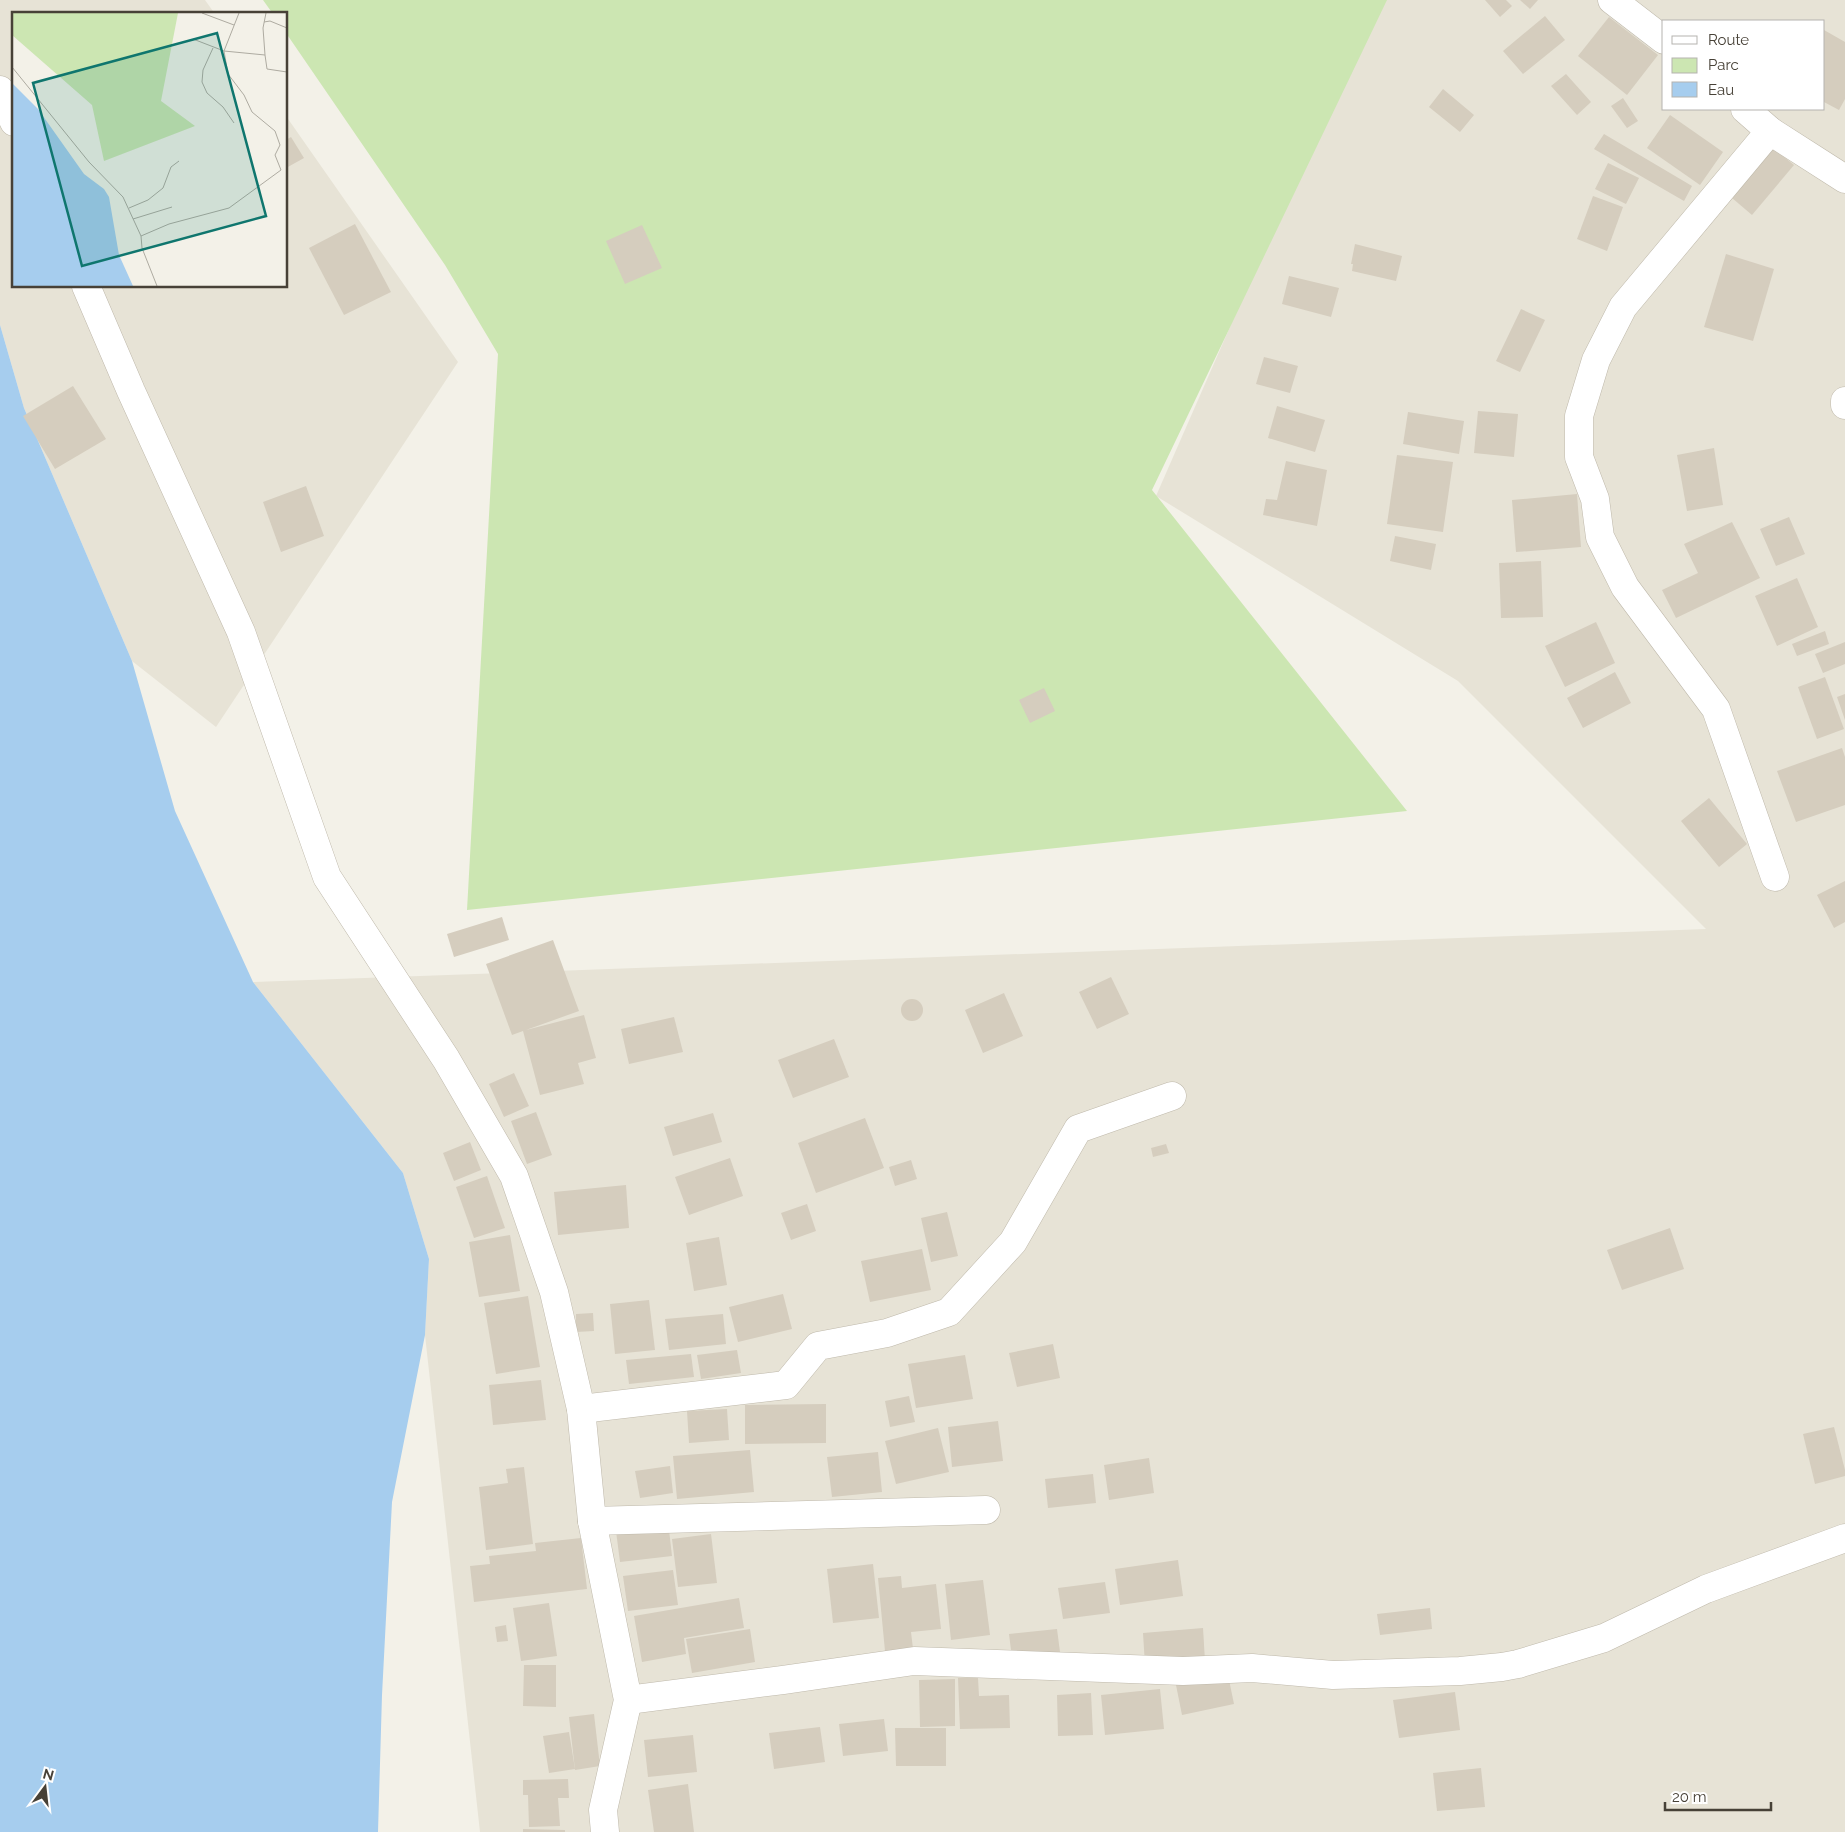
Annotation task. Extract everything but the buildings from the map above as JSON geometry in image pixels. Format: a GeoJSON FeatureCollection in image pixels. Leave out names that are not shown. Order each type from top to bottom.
{"type":"FeatureCollection","features":[{"type":"Feature","properties":{"kind":"street"},"geometry":{"type":"LineString","coordinates":[[1612,0],[1662,38]]}},
{"type":"Feature","properties":{"kind":"street"},"geometry":{"type":"LineString","coordinates":[[0,90],[12,117]]}},
{"type":"Feature","properties":{"kind":"street"},"geometry":{"type":"LineString","coordinates":[[1746,110],[1770,131],[1845,178]]}},
{"type":"Feature","properties":{"kind":"street"},"geometry":{"type":"LineString","coordinates":[[1770,131],[1623,307],[1596,360],[1579,416],[1579,424],[1580,458],[1594,493],[1600,537],[1625,587],[1716,709],[1775,877]]}},
{"type":"Feature","properties":{"kind":"street"},"geometry":{"type":"LineString","coordinates":[[87,288],[241,632],[327,877],[446,1059],[514,1176],[554,1292],[582,1409],[592,1521],[628,1700],[603,1810],[606,1832]]}},
{"type":"Feature","properties":{"kind":"street"},"geometry":{"type":"LineString","coordinates":[[582,1409],[786,1385],[818,1346],[887,1333],[949,1312],[1013,1242],[1078,1129],[1172,1096]]}},
{"type":"Feature","properties":{"kind":"street"},"geometry":{"type":"LineString","coordinates":[[592,1521],[986,1510]]}},
{"type":"Feature","properties":{"kind":"street"},"geometry":{"type":"LineString","coordinates":[[628,1700],[914,1661],[1183,1671],[1252,1668],[1333,1675],[1460,1671],[1502,1667],[1604,1638],[1706,1589],[1845,1538]]}},
{"type":"Feature","properties":{"kind":"shaded area"},"geometry":{"type":"Polygon","coordinates":[[[0,0],[205,0],[214,12],[12,12],[12,288],[288,288],[288,119],[458,362],[216,727],[132,661],[24,408],[0,325],[0,0]]]}},
{"type":"Feature","properties":{"kind":"shaded area"},"geometry":{"type":"Polygon","coordinates":[[[1373,0],[1845,0],[1845,1832],[480,1832],[425,1335],[429,1259],[403,1173],[253,982],[1706,929],[1458,681],[1156,496],[1373,0]]]}},
{"type":"Feature","properties":{"kind":"green space"},"geometry":{"type":"Polygon","coordinates":[[[263,0],[1387,0],[1152,490],[1407,811],[467,910],[498,354],[445,265],[288,36],[288,12],[272,12],[263,0]]]}},
{"type":"Feature","properties":{"kind":"water"},"geometry":{"type":"Polygon","coordinates":[[[0,325],[24,408],[132,661],[175,811],[253,982],[403,1173],[429,1259],[425,1335],[392,1502],[382,1695],[378,1832],[0,1832],[0,325]]]}}]}
